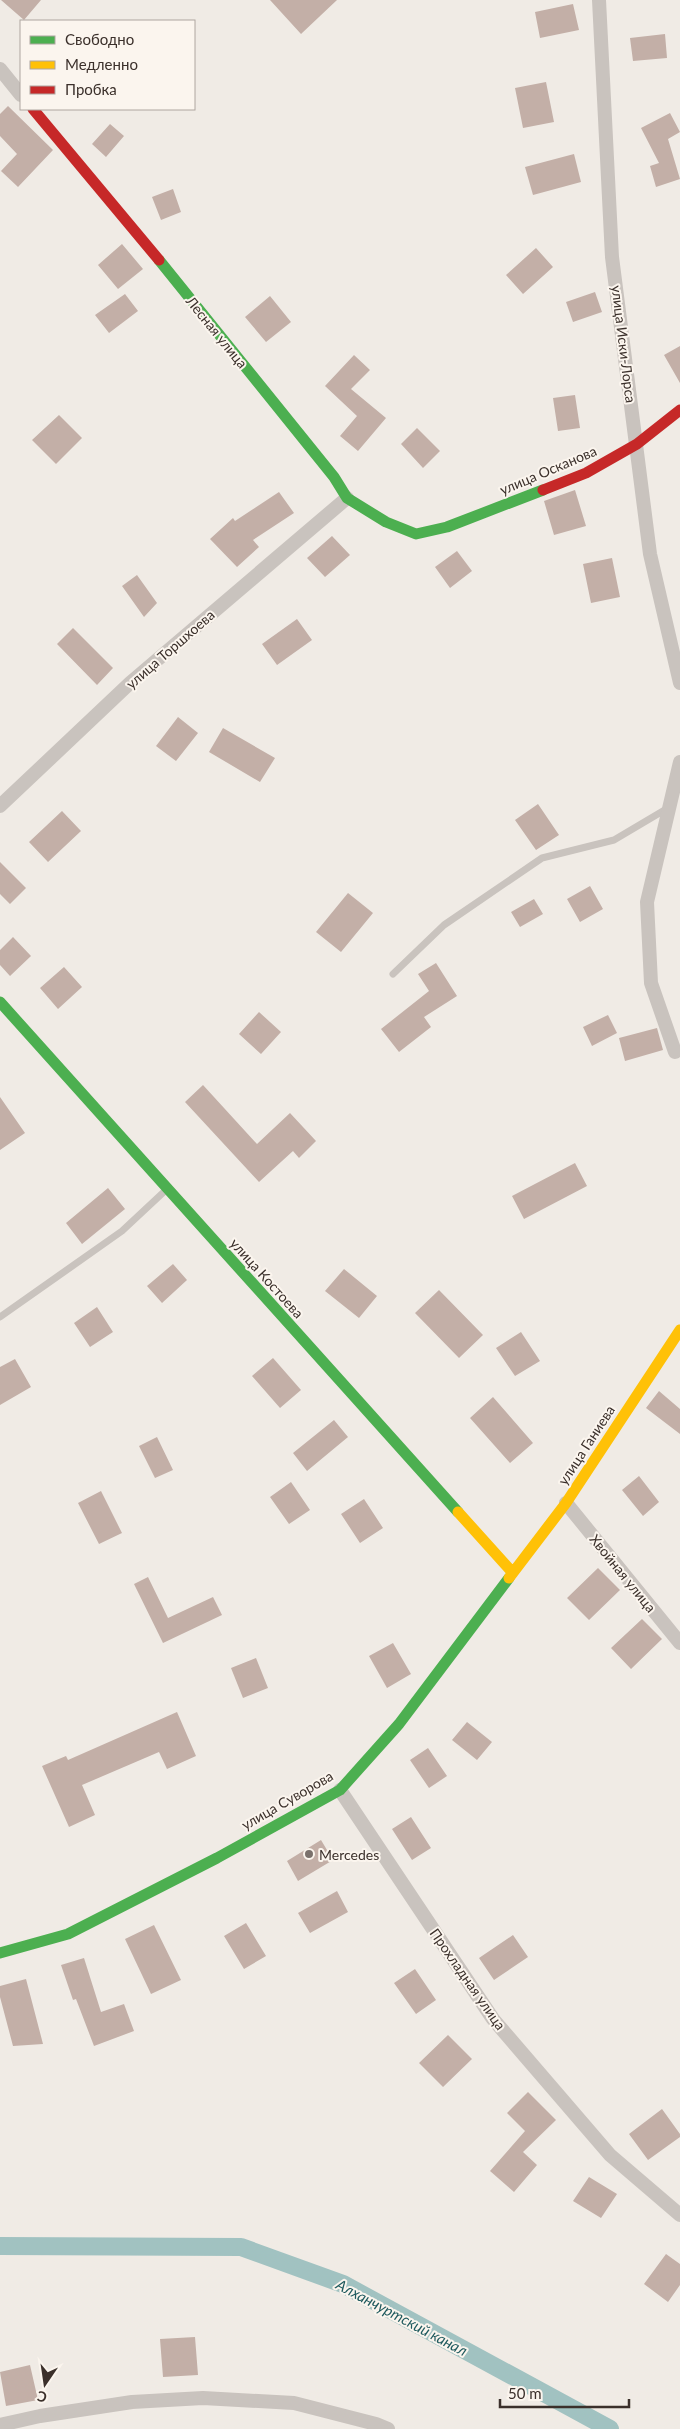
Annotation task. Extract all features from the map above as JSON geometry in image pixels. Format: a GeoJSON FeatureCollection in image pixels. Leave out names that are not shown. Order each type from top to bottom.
{"type":"FeatureCollection","features":[{"type":"Feature","properties":{"kind":"street","name":"улица Иски-Лорса"},"geometry":{"type":"LineString","coordinates":[[599,0],[612,256],[650,554],[680,684]]}},
{"type":"Feature","properties":{"kind":"street"},"geometry":{"type":"LineString","coordinates":[[0,69],[20,93]]}},
{"type":"Feature","properties":{"kind":"street","name":"Лесная улица"},"geometry":{"type":"LineString","coordinates":[[34,110],[172,276],[334,477],[347,498],[386,522],[416,534]]}},
{"type":"Feature","properties":{"kind":"street","name":"улица Осканова"},"geometry":{"type":"LineString","coordinates":[[416,534],[446,527],[586,473],[637,444],[680,410]]}},
{"type":"Feature","properties":{"kind":"street","name":"улица Торшхоева"},"geometry":{"type":"LineString","coordinates":[[0,806],[130,682],[347,498]]}},
{"type":"Feature","properties":{"kind":"street"},"geometry":{"type":"LineString","coordinates":[[674,1052],[652,983],[647,902],[680,762]]}},
{"type":"Feature","properties":{"kind":"street","name":"улица Костоева"},"geometry":{"type":"LineString","coordinates":[[0,1002],[513,1573]]}},
{"type":"Feature","properties":{"kind":"street","name":"улица Ганиева"},"geometry":{"type":"LineString","coordinates":[[513,1573],[566,1503],[680,1330]]}},
{"type":"Feature","properties":{"kind":"street","name":"Хвойная улица"},"geometry":{"type":"LineString","coordinates":[[566,1503],[680,1643]]}},
{"type":"Feature","properties":{"kind":"street","name":"улица Суворова"},"geometry":{"type":"LineString","coordinates":[[0,1953],[68,1934],[218,1858],[340,1790],[399,1724],[513,1573]]}},
{"type":"Feature","properties":{"kind":"street","name":"Прохладная улица"},"geometry":{"type":"LineString","coordinates":[[340,1790],[493,2019],[610,2155],[680,2215]]}},
{"type":"Feature","properties":{"kind":"street"},"geometry":{"type":"LineString","coordinates":[[0,2425],[40,2416],[132,2402],[203,2398],[294,2403],[376,2424],[388,2429]]}},
{"type":"Feature","properties":{"kind":"lane"},"geometry":{"type":"LineString","coordinates":[[393,974],[444,925],[542,858],[614,840],[668,808]]}},
{"type":"Feature","properties":{"kind":"lane"},"geometry":{"type":"LineString","coordinates":[[0,1317],[122,1231],[167,1189]]}},
{"type":"Feature","properties":{"kind":"building"},"geometry":{"type":"Polygon","coordinates":[[[1,0],[41,0],[24,20],[1,0]]]}},
{"type":"Feature","properties":{"kind":"building"},"geometry":{"type":"Polygon","coordinates":[[[270,0],[337,0],[301,34],[270,0]]]}},
{"type":"Feature","properties":{"kind":"building"},"geometry":{"type":"Polygon","coordinates":[[[573,4],[579,30],[540,38],[535,12],[573,4]]]}},
{"type":"Feature","properties":{"kind":"building"},"geometry":{"type":"Polygon","coordinates":[[[665,34],[667,58],[633,61],[630,38],[665,34]]]}},
{"type":"Feature","properties":{"kind":"building"},"geometry":{"type":"Polygon","coordinates":[[[546,82],[554,122],[523,128],[515,88],[546,82]]]}},
{"type":"Feature","properties":{"kind":"building"},"geometry":{"type":"Polygon","coordinates":[[[8,106],[53,150],[18,187],[1,171],[17,154],[0,136],[0,114],[8,106]]]}},
{"type":"Feature","properties":{"kind":"building"},"geometry":{"type":"Polygon","coordinates":[[[670,113],[680,132],[668,139],[680,179],[656,187],[650,166],[659,163],[641,128],[670,113]]]}},
{"type":"Feature","properties":{"kind":"building"},"geometry":{"type":"Polygon","coordinates":[[[110,124],[124,136],[106,157],[92,144],[110,124]]]}},
{"type":"Feature","properties":{"kind":"building"},"geometry":{"type":"Polygon","coordinates":[[[574,154],[581,182],[533,195],[525,167],[574,154]]]}},
{"type":"Feature","properties":{"kind":"building"},"geometry":{"type":"Polygon","coordinates":[[[173,189],[181,212],[161,220],[152,197],[173,189]]]}},
{"type":"Feature","properties":{"kind":"building"},"geometry":{"type":"Polygon","coordinates":[[[122,244],[143,269],[118,289],[98,265],[122,244]]]}},
{"type":"Feature","properties":{"kind":"building"},"geometry":{"type":"Polygon","coordinates":[[[536,248],[553,267],[523,294],[506,275],[536,248]]]}},
{"type":"Feature","properties":{"kind":"building"},"geometry":{"type":"Polygon","coordinates":[[[595,292],[602,312],[573,322],[566,302],[595,292]]]}},
{"type":"Feature","properties":{"kind":"building"},"geometry":{"type":"Polygon","coordinates":[[[125,294],[138,311],[109,333],[95,315],[125,294]]]}},
{"type":"Feature","properties":{"kind":"building"},"geometry":{"type":"Polygon","coordinates":[[[270,296],[291,322],[266,342],[245,317],[270,296]]]}},
{"type":"Feature","properties":{"kind":"building"},"geometry":{"type":"Polygon","coordinates":[[[680,346],[680,383],[664,355],[680,346]]]}},
{"type":"Feature","properties":{"kind":"building"},"geometry":{"type":"Polygon","coordinates":[[[354,355],[370,370],[351,389],[386,418],[358,451],[340,436],[357,416],[325,386],[354,355]]]}},
{"type":"Feature","properties":{"kind":"building"},"geometry":{"type":"Polygon","coordinates":[[[575,395],[580,428],[558,431],[553,398],[575,395]]]}},
{"type":"Feature","properties":{"kind":"building"},"geometry":{"type":"Polygon","coordinates":[[[59,415],[82,438],[56,464],[32,440],[59,415]]]}},
{"type":"Feature","properties":{"kind":"building"},"geometry":{"type":"Polygon","coordinates":[[[417,428],[440,451],[423,468],[401,444],[417,428]]]}},
{"type":"Feature","properties":{"kind":"building"},"geometry":{"type":"Polygon","coordinates":[[[575,490],[586,526],[554,535],[544,501],[575,490]]]}},
{"type":"Feature","properties":{"kind":"building"},"geometry":{"type":"Polygon","coordinates":[[[279,492],[294,513],[253,540],[259,547],[237,567],[210,539],[233,518],[235,521],[279,492]]]}},
{"type":"Feature","properties":{"kind":"building"},"geometry":{"type":"Polygon","coordinates":[[[332,536],[350,555],[325,577],[307,558],[332,536]]]}},
{"type":"Feature","properties":{"kind":"building"},"geometry":{"type":"Polygon","coordinates":[[[457,551],[472,571],[450,588],[435,567],[457,551]]]}},
{"type":"Feature","properties":{"kind":"building"},"geometry":{"type":"Polygon","coordinates":[[[612,558],[620,597],[591,603],[583,564],[612,558]]]}},
{"type":"Feature","properties":{"kind":"building"},"geometry":{"type":"Polygon","coordinates":[[[137,575],[157,603],[144,617],[122,586],[137,575]]]}},
{"type":"Feature","properties":{"kind":"building"},"geometry":{"type":"Polygon","coordinates":[[[297,619],[312,640],[277,665],[262,644],[297,619]]]}},
{"type":"Feature","properties":{"kind":"building"},"geometry":{"type":"Polygon","coordinates":[[[73,628],[113,668],[97,685],[57,644],[73,628]]]}},
{"type":"Feature","properties":{"kind":"building"},"geometry":{"type":"Polygon","coordinates":[[[178,717],[198,733],[176,761],[156,746],[178,717]]]}},
{"type":"Feature","properties":{"kind":"building"},"geometry":{"type":"Polygon","coordinates":[[[223,728],[275,758],[260,782],[209,752],[223,728]]]}},
{"type":"Feature","properties":{"kind":"building"},"geometry":{"type":"Polygon","coordinates":[[[538,804],[559,835],[536,850],[515,820],[538,804]]]}},
{"type":"Feature","properties":{"kind":"building"},"geometry":{"type":"Polygon","coordinates":[[[62,811],[81,831],[48,862],[29,842],[62,811]]]}},
{"type":"Feature","properties":{"kind":"building"},"geometry":{"type":"Polygon","coordinates":[[[0,862],[26,888],[10,904],[0,894],[0,862]]]}},
{"type":"Feature","properties":{"kind":"building"},"geometry":{"type":"Polygon","coordinates":[[[590,886],[603,909],[580,922],[567,899],[590,886]]]}},
{"type":"Feature","properties":{"kind":"building"},"geometry":{"type":"Polygon","coordinates":[[[348,893],[373,913],[341,952],[316,932],[348,893]]]}},
{"type":"Feature","properties":{"kind":"building"},"geometry":{"type":"Polygon","coordinates":[[[534,899],[543,914],[520,927],[511,912],[534,899]]]}},
{"type":"Feature","properties":{"kind":"building"},"geometry":{"type":"Polygon","coordinates":[[[13,937],[31,956],[10,976],[0,965],[0,950],[13,937]]]}},
{"type":"Feature","properties":{"kind":"building"},"geometry":{"type":"Polygon","coordinates":[[[436,963],[457,996],[424,1017],[431,1027],[399,1052],[381,1029],[429,991],[418,974],[436,963]]]}},
{"type":"Feature","properties":{"kind":"building"},"geometry":{"type":"Polygon","coordinates":[[[64,967],[82,987],[58,1009],[40,988],[64,967]]]}},
{"type":"Feature","properties":{"kind":"building"},"geometry":{"type":"Polygon","coordinates":[[[259,1012],[281,1032],[261,1054],[239,1034],[259,1012]]]}},
{"type":"Feature","properties":{"kind":"building"},"geometry":{"type":"Polygon","coordinates":[[[608,1015],[617,1033],[592,1046],[583,1027],[608,1015]]]}},
{"type":"Feature","properties":{"kind":"building"},"geometry":{"type":"Polygon","coordinates":[[[657,1028],[663,1050],[625,1061],[619,1038],[657,1028]]]}},
{"type":"Feature","properties":{"kind":"building"},"geometry":{"type":"Polygon","coordinates":[[[203,1085],[257,1144],[290,1113],[316,1141],[299,1158],[293,1151],[259,1182],[185,1102],[203,1085]]]}},
{"type":"Feature","properties":{"kind":"building"},"geometry":{"type":"Polygon","coordinates":[[[0,1097],[25,1133],[0,1150],[0,1097]]]}},
{"type":"Feature","properties":{"kind":"building"},"geometry":{"type":"Polygon","coordinates":[[[575,1163],[587,1186],[524,1219],[512,1196],[575,1163]]]}},
{"type":"Feature","properties":{"kind":"building"},"geometry":{"type":"Polygon","coordinates":[[[108,1188],[125,1209],[82,1244],[66,1223],[108,1188]]]}},
{"type":"Feature","properties":{"kind":"building"},"geometry":{"type":"Polygon","coordinates":[[[173,1264],[187,1280],[162,1303],[147,1286],[173,1264]]]}},
{"type":"Feature","properties":{"kind":"building"},"geometry":{"type":"Polygon","coordinates":[[[344,1269],[377,1296],[359,1318],[325,1291],[344,1269]]]}},
{"type":"Feature","properties":{"kind":"building"},"geometry":{"type":"Polygon","coordinates":[[[439,1290],[483,1335],[459,1358],[415,1313],[439,1290]]]}},
{"type":"Feature","properties":{"kind":"building"},"geometry":{"type":"Polygon","coordinates":[[[97,1307],[113,1332],[90,1347],[74,1323],[97,1307]]]}},
{"type":"Feature","properties":{"kind":"building"},"geometry":{"type":"Polygon","coordinates":[[[521,1332],[540,1361],[515,1376],[496,1348],[521,1332]]]}},
{"type":"Feature","properties":{"kind":"building"},"geometry":{"type":"Polygon","coordinates":[[[273,1358],[301,1390],[280,1408],[252,1376],[273,1358]]]}},
{"type":"Feature","properties":{"kind":"building"},"geometry":{"type":"Polygon","coordinates":[[[15,1359],[31,1387],[0,1405],[0,1367],[15,1359]]]}},
{"type":"Feature","properties":{"kind":"building"},"geometry":{"type":"Polygon","coordinates":[[[659,1391],[680,1409],[680,1434],[646,1408],[659,1391]]]}},
{"type":"Feature","properties":{"kind":"building"},"geometry":{"type":"Polygon","coordinates":[[[493,1397],[533,1443],[510,1463],[470,1418],[493,1397]]]}},
{"type":"Feature","properties":{"kind":"building"},"geometry":{"type":"Polygon","coordinates":[[[334,1420],[348,1437],[307,1471],[293,1453],[334,1420]]]}},
{"type":"Feature","properties":{"kind":"building"},"geometry":{"type":"Polygon","coordinates":[[[157,1437],[173,1470],[155,1478],[139,1446],[157,1437]]]}},
{"type":"Feature","properties":{"kind":"building"},"geometry":{"type":"Polygon","coordinates":[[[639,1476],[659,1502],[643,1516],[622,1490],[639,1476]]]}},
{"type":"Feature","properties":{"kind":"building"},"geometry":{"type":"Polygon","coordinates":[[[291,1482],[310,1510],[289,1524],[270,1497],[291,1482]]]}},
{"type":"Feature","properties":{"kind":"building"},"geometry":{"type":"Polygon","coordinates":[[[101,1491],[122,1533],[99,1544],[78,1503],[101,1491]]]}},
{"type":"Feature","properties":{"kind":"building"},"geometry":{"type":"Polygon","coordinates":[[[364,1499],[383,1528],[360,1543],[341,1514],[364,1499]]]}},
{"type":"Feature","properties":{"kind":"building"},"geometry":{"type":"Polygon","coordinates":[[[598,1568],[620,1590],[589,1620],[567,1598],[598,1568]]]}},
{"type":"Feature","properties":{"kind":"building"},"geometry":{"type":"Polygon","coordinates":[[[148,1577],[168,1618],[213,1597],[222,1615],[163,1643],[134,1584],[148,1577]]]}},
{"type":"Feature","properties":{"kind":"building"},"geometry":{"type":"Polygon","coordinates":[[[642,1619],[662,1639],[631,1669],[611,1648],[642,1619]]]}},
{"type":"Feature","properties":{"kind":"building"},"geometry":{"type":"Polygon","coordinates":[[[393,1643],[411,1674],[387,1688],[369,1656],[393,1643]]]}},
{"type":"Feature","properties":{"kind":"building"},"geometry":{"type":"Polygon","coordinates":[[[256,1658],[268,1688],[243,1698],[231,1668],[256,1658]]]}},
{"type":"Feature","properties":{"kind":"building"},"geometry":{"type":"Polygon","coordinates":[[[177,1712],[196,1756],[167,1769],[159,1752],[82,1785],[95,1815],[69,1827],[42,1766],[66,1756],[68,1760],[177,1712]]]}},
{"type":"Feature","properties":{"kind":"building"},"geometry":{"type":"Polygon","coordinates":[[[467,1722],[492,1742],[477,1760],[452,1740],[467,1722]]]}},
{"type":"Feature","properties":{"kind":"building"},"geometry":{"type":"Polygon","coordinates":[[[428,1748],[447,1776],[429,1788],[410,1760],[428,1748]]]}},
{"type":"Feature","properties":{"kind":"building"},"geometry":{"type":"Polygon","coordinates":[[[411,1817],[431,1848],[412,1860],[392,1829],[411,1817]]]}},
{"type":"Feature","properties":{"kind":"building"},"geometry":{"type":"Polygon","coordinates":[[[321,1840],[333,1860],[298,1881],[287,1861],[321,1840]]]}},
{"type":"Feature","properties":{"kind":"building"},"geometry":{"type":"Polygon","coordinates":[[[337,1891],[348,1912],[310,1933],[298,1913],[337,1891]]]}},
{"type":"Feature","properties":{"kind":"building"},"geometry":{"type":"Polygon","coordinates":[[[246,1923],[266,1956],[244,1969],[224,1936],[246,1923]]]}},
{"type":"Feature","properties":{"kind":"building"},"geometry":{"type":"Polygon","coordinates":[[[154,1925],[181,1980],[151,1994],[125,1939],[154,1925]]]}},
{"type":"Feature","properties":{"kind":"building"},"geometry":{"type":"Polygon","coordinates":[[[513,1935],[528,1957],[494,1980],[479,1958],[513,1935]]]}},
{"type":"Feature","properties":{"kind":"building"},"geometry":{"type":"Polygon","coordinates":[[[84,1958],[101,2012],[124,2004],[134,2031],[94,2046],[76,1999],[73,2000],[61,1965],[84,1958]]]}},
{"type":"Feature","properties":{"kind":"building"},"geometry":{"type":"Polygon","coordinates":[[[415,1969],[436,2000],[416,2014],[394,1983],[415,1969]]]}},
{"type":"Feature","properties":{"kind":"building"},"geometry":{"type":"Polygon","coordinates":[[[26,1979],[43,2044],[13,2046],[0,1997],[0,1986],[26,1979]]]}},
{"type":"Feature","properties":{"kind":"building"},"geometry":{"type":"Polygon","coordinates":[[[448,2035],[472,2059],[443,2087],[419,2063],[448,2035]]]}},
{"type":"Feature","properties":{"kind":"building"},"geometry":{"type":"Polygon","coordinates":[[[528,2092],[556,2120],[523,2152],[537,2165],[514,2192],[490,2171],[525,2131],[507,2113],[528,2092]]]}},
{"type":"Feature","properties":{"kind":"building"},"geometry":{"type":"Polygon","coordinates":[[[662,2109],[680,2134],[680,2137],[648,2160],[629,2134],[662,2109]]]}},
{"type":"Feature","properties":{"kind":"building"},"geometry":{"type":"Polygon","coordinates":[[[589,2177],[617,2194],[601,2218],[573,2201],[589,2177]]]}},
{"type":"Feature","properties":{"kind":"building"},"geometry":{"type":"Polygon","coordinates":[[[666,2254],[680,2264],[680,2285],[668,2302],[644,2284],[666,2254]]]}},
{"type":"Feature","properties":{"kind":"building"},"geometry":{"type":"Polygon","coordinates":[[[195,2337],[198,2375],[163,2377],[160,2339],[195,2337]]]}},
{"type":"Feature","properties":{"kind":"building"},"geometry":{"type":"Polygon","coordinates":[[[30,2365],[38,2400],[6,2406],[0,2372],[30,2365]]]}},
{"type":"Feature","properties":{"kind":"waterway","name":"Алханчуртский канал"},"geometry":{"type":"LineString","coordinates":[[0,2246],[241,2247],[343,2284],[610,2429]]}},
{"type":"Feature","properties":{"kind":"traffic: fast"},"geometry":{"type":"LineString","coordinates":[[159,260],[334,477],[347,498],[386,522],[416,534],[447,527],[543,490]]}},
{"type":"Feature","properties":{"kind":"traffic: fast"},"geometry":{"type":"LineString","coordinates":[[0,1002],[458,1512]]}},
{"type":"Feature","properties":{"kind":"traffic: fast"},"geometry":{"type":"LineString","coordinates":[[0,1953],[68,1934],[217,1858],[340,1790],[399,1724],[509,1578]]}},
{"type":"Feature","properties":{"kind":"traffic: slow"},"geometry":{"type":"LineString","coordinates":[[509,1578],[566,1503],[680,1330]]}},
{"type":"Feature","properties":{"kind":"traffic: slow"},"geometry":{"type":"LineString","coordinates":[[458,1512],[513,1573]]}},
{"type":"Feature","properties":{"kind":"traffic: jam"},"geometry":{"type":"LineString","coordinates":[[34,110],[159,260]]}},
{"type":"Feature","properties":{"kind":"traffic: jam"},"geometry":{"type":"LineString","coordinates":[[543,490],[586,473],[637,444],[680,410]]}},
{"type":"Feature","properties":{"kind":"place","name":"Mercedes"},"geometry":{"type":"Point","coordinates":[309,1854]}}]}
